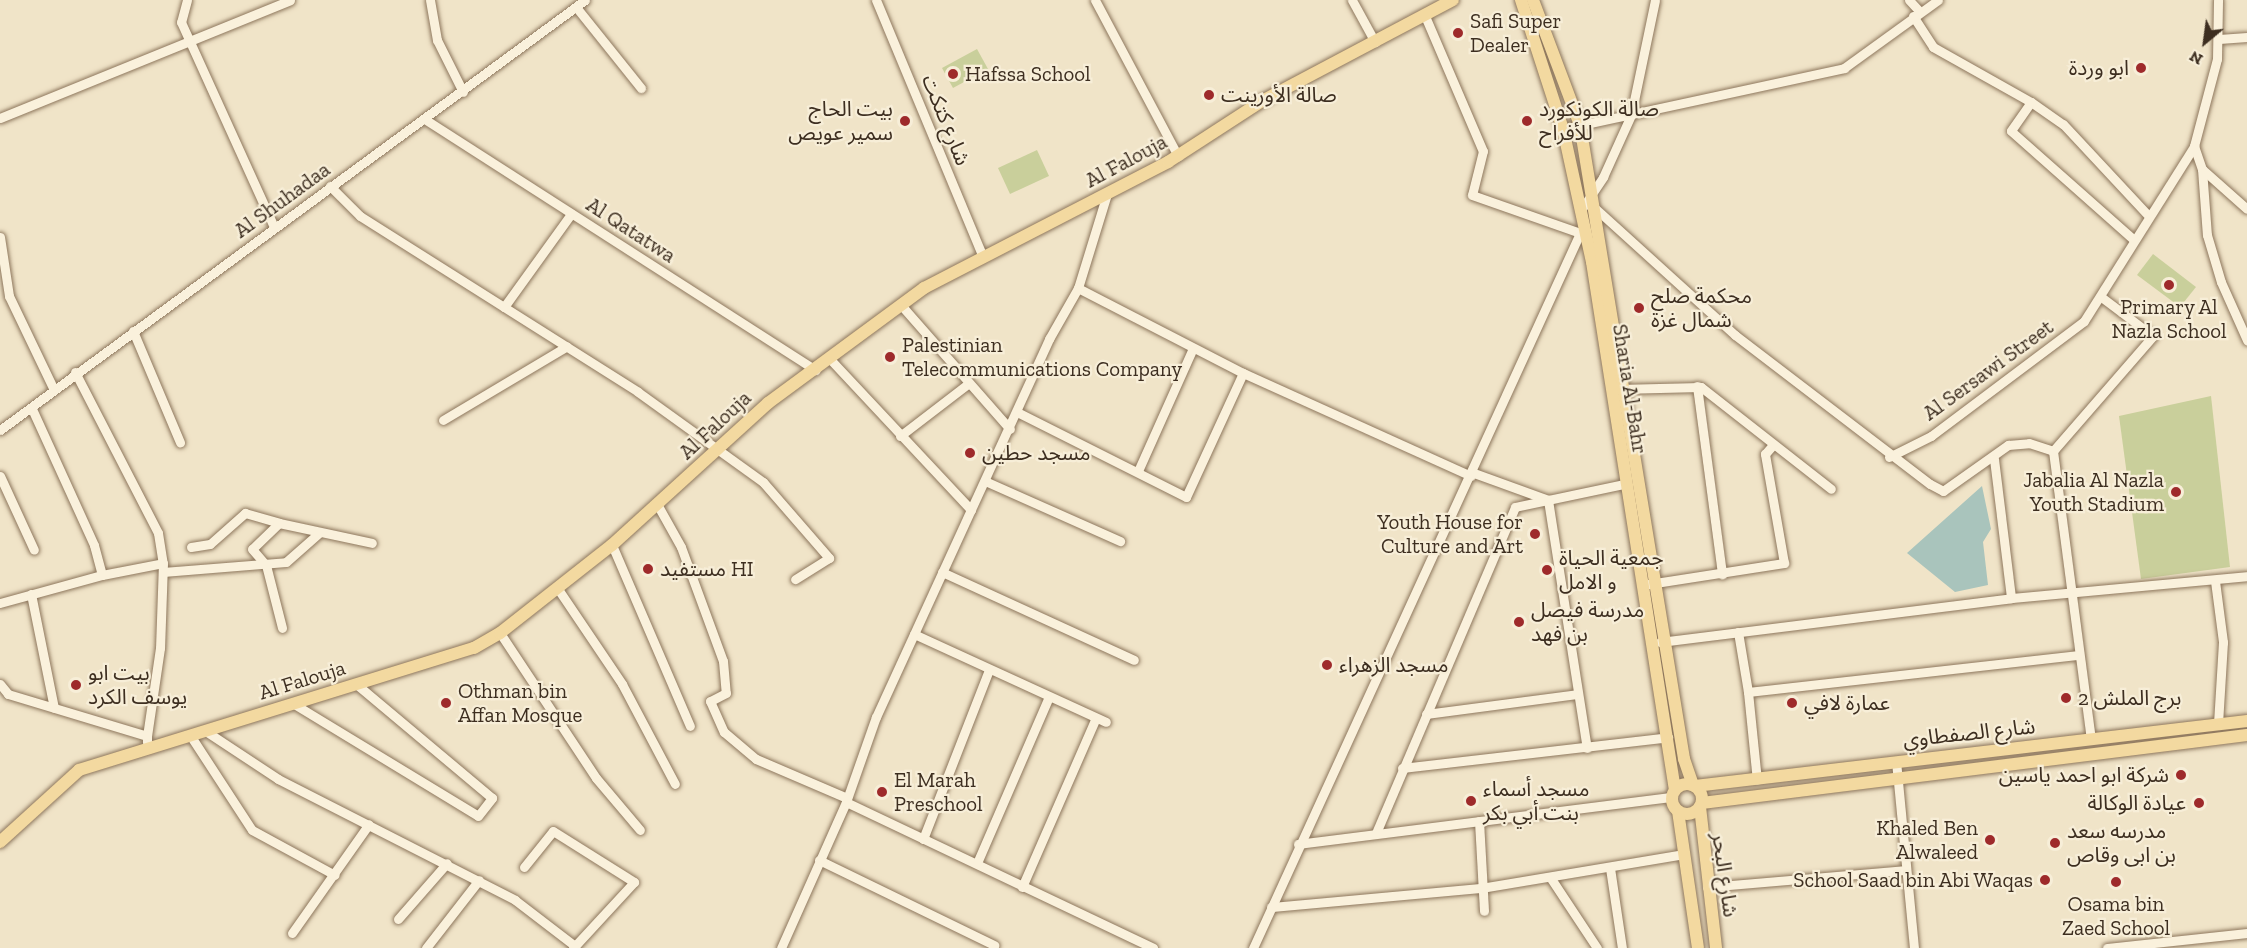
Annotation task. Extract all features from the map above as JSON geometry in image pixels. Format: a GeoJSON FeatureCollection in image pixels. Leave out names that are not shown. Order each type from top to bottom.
{"type":"FeatureCollection","features":[{"type":"Feature","properties":{"kind":"main road","name":"Al Falouja"},"geometry":{"type":"LineString","coordinates":[[0,842],[79,770],[147,740],[190,735],[294,704],[474,648],[500,633],[612,545],[768,403],[816,370],[901,305],[982,255],[1107,194],[1178,156],[1262,101],[1453,0]]}},
{"type":"Feature","properties":{"kind":"main road","name":"Sharia Al-Bahr"},"geometry":{"type":"LineString","coordinates":[[1521,0],[1563,129],[1581,210],[1624,484],[1649,584]]}},
{"type":"Feature","properties":{"kind":"main road","name":"Sharia Al-Bahr"},"geometry":{"type":"LineString","coordinates":[[1533,0],[1580,125],[1596,209],[1624,388],[1658,643],[1674,794]]}},
{"type":"Feature","properties":{"kind":"main road","name":"Sharia Al-Bahr"},"geometry":{"type":"LineString","coordinates":[[1658,643],[1694,785]]}},
{"type":"Feature","properties":{"kind":"main road","name":"شارع الصفطاوي"},"geometry":{"type":"LineString","coordinates":[[1674,794],[1694,785],[1756,780],[1896,761],[2247,721]]}},
{"type":"Feature","properties":{"kind":"main road","name":"شارع الصفطاوي"},"geometry":{"type":"LineString","coordinates":[[1678,811],[1688,814],[1701,805],[1899,776],[2247,735]]}},
{"type":"Feature","properties":{"kind":"main road","name":"شارع البحر"},"geometry":{"type":"LineString","coordinates":[[1694,785],[1701,805],[1707,887],[1716,948]]}},
{"type":"Feature","properties":{"kind":"main road","name":"شارع البحر"},"geometry":{"type":"LineString","coordinates":[[1674,794],[1698,948]]}},
{"type":"Feature","properties":{"kind":"street"},"geometry":{"type":"LineString","coordinates":[[187,0],[181,22],[274,227]]}},
{"type":"Feature","properties":{"kind":"street"},"geometry":{"type":"LineString","coordinates":[[0,118],[190,43],[290,0]]}},
{"type":"Feature","properties":{"kind":"street"},"geometry":{"type":"LineString","coordinates":[[430,0],[437,40],[463,92]]}},
{"type":"Feature","properties":{"kind":"street","name":"Al Shuhadaa"},"geometry":{"type":"LineString","coordinates":[[0,430],[32,409],[75,372],[330,186],[426,120],[585,0]]}},
{"type":"Feature","properties":{"kind":"street","name":"شارع كتكت"},"geometry":{"type":"LineString","coordinates":[[876,0],[982,255]]}},
{"type":"Feature","properties":{"kind":"street"},"geometry":{"type":"LineString","coordinates":[[1095,0],[1178,156]]}},
{"type":"Feature","properties":{"kind":"street"},"geometry":{"type":"LineString","coordinates":[[1352,0],[1375,42]]}},
{"type":"Feature","properties":{"kind":"street"},"geometry":{"type":"LineString","coordinates":[[1581,210],[1593,195],[1631,116],[1655,0]]}},
{"type":"Feature","properties":{"kind":"street"},"geometry":{"type":"LineString","coordinates":[[1909,0],[1932,47],[2031,102],[2071,132],[2147,214]]}},
{"type":"Feature","properties":{"kind":"street"},"geometry":{"type":"LineString","coordinates":[[1563,129],[1844,68],[1938,0]]}},
{"type":"Feature","properties":{"kind":"street"},"geometry":{"type":"LineString","coordinates":[[2218,0],[2219,39],[2194,146],[2202,169],[2207,235],[2247,340]]}},
{"type":"Feature","properties":{"kind":"street"},"geometry":{"type":"LineString","coordinates":[[576,7],[641,88]]}},
{"type":"Feature","properties":{"kind":"street"},"geometry":{"type":"LineString","coordinates":[[1253,948],[1298,844],[1473,475],[1583,233],[1472,195],[1483,151],[1425,16]]}},
{"type":"Feature","properties":{"kind":"street"},"geometry":{"type":"LineString","coordinates":[[2219,39],[2247,37]]}},
{"type":"Feature","properties":{"kind":"street"},"geometry":{"type":"LineString","coordinates":[[2031,102],[2012,131],[2133,239]]}},
{"type":"Feature","properties":{"kind":"street","name":"Al Qatatwa"},"geometry":{"type":"LineString","coordinates":[[426,120],[816,370]]}},
{"type":"Feature","properties":{"kind":"street","name":"Al Sersawi Street"},"geometry":{"type":"LineString","coordinates":[[1889,456],[1930,436],[2084,321],[2147,214],[2194,146]]}},
{"type":"Feature","properties":{"kind":"street"},"geometry":{"type":"LineString","coordinates":[[2202,169],[2247,209]]}},
{"type":"Feature","properties":{"kind":"street"},"geometry":{"type":"LineString","coordinates":[[330,186],[360,216],[567,346],[719,448],[763,482],[829,558],[795,579]]}},
{"type":"Feature","properties":{"kind":"street"},"geometry":{"type":"LineString","coordinates":[[781,948],[846,800],[914,634],[1019,413],[1049,339],[1078,288],[1107,194]]}},
{"type":"Feature","properties":{"kind":"street"},"geometry":{"type":"LineString","coordinates":[[1596,209],[1735,335],[1889,456],[1943,491],[1994,459],[2008,445],[2030,443],[2053,451]]}},
{"type":"Feature","properties":{"kind":"street"},"geometry":{"type":"LineString","coordinates":[[504,307],[572,214]]}},
{"type":"Feature","properties":{"kind":"street"},"geometry":{"type":"LineString","coordinates":[[0,237],[4,275],[17,319],[54,390]]}},
{"type":"Feature","properties":{"kind":"street"},"geometry":{"type":"LineString","coordinates":[[1078,288],[1243,373],[1473,475],[1548,500]]}},
{"type":"Feature","properties":{"kind":"street"},"geometry":{"type":"LineString","coordinates":[[2091,739],[2053,451],[2153,336],[2099,298]]}},
{"type":"Feature","properties":{"kind":"street"},"geometry":{"type":"LineString","coordinates":[[901,305],[1010,429]]}},
{"type":"Feature","properties":{"kind":"street"},"geometry":{"type":"LineString","coordinates":[[133,331],[180,442]]}},
{"type":"Feature","properties":{"kind":"street"},"geometry":{"type":"LineString","coordinates":[[443,420],[567,346]]}},
{"type":"Feature","properties":{"kind":"street"},"geometry":{"type":"LineString","coordinates":[[1138,471],[1193,348]]}},
{"type":"Feature","properties":{"kind":"street"},"geometry":{"type":"LineString","coordinates":[[829,358],[971,510]]}},
{"type":"Feature","properties":{"kind":"street"},"geometry":{"type":"LineString","coordinates":[[0,684],[8,694],[147,740],[163,567],[158,533],[75,372]]}},
{"type":"Feature","properties":{"kind":"street"},"geometry":{"type":"LineString","coordinates":[[1019,413],[1191,495],[1243,373]]}},
{"type":"Feature","properties":{"kind":"street"},"geometry":{"type":"LineString","coordinates":[[900,436],[969,383]]}},
{"type":"Feature","properties":{"kind":"street"},"geometry":{"type":"LineString","coordinates":[[1697,386],[1722,574]]}},
{"type":"Feature","properties":{"kind":"street"},"geometry":{"type":"LineString","coordinates":[[1609,389],[1697,386],[1772,446],[1831,489]]}},
{"type":"Feature","properties":{"kind":"street"},"geometry":{"type":"LineString","coordinates":[[32,409],[94,545],[102,575]]}},
{"type":"Feature","properties":{"kind":"street"},"geometry":{"type":"LineString","coordinates":[[1649,584],[1784,563],[1766,454],[1772,446]]}},
{"type":"Feature","properties":{"kind":"street"},"geometry":{"type":"LineString","coordinates":[[1994,459],[2011,598]]}},
{"type":"Feature","properties":{"kind":"street"},"geometry":{"type":"LineString","coordinates":[[0,476],[34,550]]}},
{"type":"Feature","properties":{"kind":"street"},"geometry":{"type":"LineString","coordinates":[[985,481],[1120,541]]}},
{"type":"Feature","properties":{"kind":"street"},"geometry":{"type":"LineString","coordinates":[[1376,833],[1515,507],[1624,484]]}},
{"type":"Feature","properties":{"kind":"street"},"geometry":{"type":"LineString","coordinates":[[1548,500],[1587,747]]}},
{"type":"Feature","properties":{"kind":"street"},"geometry":{"type":"LineString","coordinates":[[657,504],[681,547],[723,661],[726,693],[710,701],[724,732],[756,759],[1153,948]]}},
{"type":"Feature","properties":{"kind":"street"},"geometry":{"type":"LineString","coordinates":[[191,547],[210,544],[245,513],[319,533],[372,543]]}},
{"type":"Feature","properties":{"kind":"street"},"geometry":{"type":"LineString","coordinates":[[279,523],[252,549],[266,565],[282,628]]}},
{"type":"Feature","properties":{"kind":"street"},"geometry":{"type":"LineString","coordinates":[[0,603],[102,575],[163,567],[266,565],[286,562],[319,533]]}},
{"type":"Feature","properties":{"kind":"street"},"geometry":{"type":"LineString","coordinates":[[612,545],[690,726]]}},
{"type":"Feature","properties":{"kind":"street"},"geometry":{"type":"LineString","coordinates":[[942,572],[1134,660]]}},
{"type":"Feature","properties":{"kind":"street"},"geometry":{"type":"LineString","coordinates":[[1658,643],[2011,598],[2215,581],[2247,576]]}},
{"type":"Feature","properties":{"kind":"street"},"geometry":{"type":"LineString","coordinates":[[2215,581],[2223,642],[2218,724]]}},
{"type":"Feature","properties":{"kind":"street"},"geometry":{"type":"LineString","coordinates":[[558,589],[622,684],[675,784]]}},
{"type":"Feature","properties":{"kind":"street"},"geometry":{"type":"LineString","coordinates":[[31,594],[54,708]]}},
{"type":"Feature","properties":{"kind":"street"},"geometry":{"type":"LineString","coordinates":[[1738,632],[1748,692],[1756,780]]}},
{"type":"Feature","properties":{"kind":"street"},"geometry":{"type":"LineString","coordinates":[[500,633],[596,778],[640,830]]}},
{"type":"Feature","properties":{"kind":"street"},"geometry":{"type":"LineString","coordinates":[[914,634],[1049,698],[1106,722]]}},
{"type":"Feature","properties":{"kind":"street"},"geometry":{"type":"LineString","coordinates":[[1748,692],[2079,655]]}},
{"type":"Feature","properties":{"kind":"street"},"geometry":{"type":"LineString","coordinates":[[923,839],[989,670]]}},
{"type":"Feature","properties":{"kind":"street"},"geometry":{"type":"LineString","coordinates":[[294,704],[478,816],[492,798],[356,684]]}},
{"type":"Feature","properties":{"kind":"street"},"geometry":{"type":"LineString","coordinates":[[1426,714],[1577,694]]}},
{"type":"Feature","properties":{"kind":"street"},"geometry":{"type":"LineString","coordinates":[[977,863],[1049,698]]}},
{"type":"Feature","properties":{"kind":"street"},"geometry":{"type":"LineString","coordinates":[[1022,887],[1096,718]]}},
{"type":"Feature","properties":{"kind":"street"},"geometry":{"type":"LineString","coordinates":[[204,730],[278,778],[479,880],[574,947],[634,882],[553,831],[524,867]]}},
{"type":"Feature","properties":{"kind":"street"},"geometry":{"type":"LineString","coordinates":[[190,735],[252,830],[335,875]]}},
{"type":"Feature","properties":{"kind":"street"},"geometry":{"type":"LineString","coordinates":[[1402,768],[1668,737]]}},
{"type":"Feature","properties":{"kind":"street"},"geometry":{"type":"LineString","coordinates":[[1896,761],[1914,948]]}},
{"type":"Feature","properties":{"kind":"street"},"geometry":{"type":"LineString","coordinates":[[1298,844],[1674,794]]}},
{"type":"Feature","properties":{"kind":"street"},"geometry":{"type":"LineString","coordinates":[[1479,821],[1484,911]]}},
{"type":"Feature","properties":{"kind":"street"},"geometry":{"type":"LineString","coordinates":[[292,933],[369,824]]}},
{"type":"Feature","properties":{"kind":"street"},"geometry":{"type":"LineString","coordinates":[[1271,908],[1482,888],[1684,854]]}},
{"type":"Feature","properties":{"kind":"street"},"geometry":{"type":"LineString","coordinates":[[819,860],[994,945]]}},
{"type":"Feature","properties":{"kind":"street"},"geometry":{"type":"LineString","coordinates":[[398,919],[447,863]]}},
{"type":"Feature","properties":{"kind":"street"},"geometry":{"type":"LineString","coordinates":[[1610,868],[1622,948]]}},
{"type":"Feature","properties":{"kind":"street"},"geometry":{"type":"LineString","coordinates":[[1707,887],[1905,870]]}},
{"type":"Feature","properties":{"kind":"street"},"geometry":{"type":"LineString","coordinates":[[1550,877],[1598,948]]}},
{"type":"Feature","properties":{"kind":"street"},"geometry":{"type":"LineString","coordinates":[[426,948],[479,880]]}},
{"type":"Feature","properties":{"kind":"street"},"geometry":{"type":"LineString","coordinates":[[2107,948],[2178,944],[2247,933]]}},
{"type":"Feature","properties":{"kind":"green space"},"geometry":{"type":"Polygon","coordinates":[[[977,49],[988,69],[953,88],[942,68],[977,49]]]}},
{"type":"Feature","properties":{"kind":"green space"},"geometry":{"type":"Polygon","coordinates":[[[1037,150],[1049,176],[1010,194],[998,168],[1037,150]]]}},
{"type":"Feature","properties":{"kind":"green space"},"geometry":{"type":"Polygon","coordinates":[[[2153,254],[2196,287],[2180,307],[2137,275],[2153,254]]]}},
{"type":"Feature","properties":{"kind":"green space","name":"Jabalia Al Nazla Youth Stadium"},"geometry":{"type":"Polygon","coordinates":[[[2211,396],[2230,567],[2141,579],[2119,416],[2211,396]]]}},
{"type":"Feature","properties":{"kind":"water"},"geometry":{"type":"Polygon","coordinates":[[[1982,486],[1991,529],[1983,542],[1988,585],[1955,592],[1907,553],[1982,486]]]}},
{"type":"Feature","properties":{"kind":"place","name":"Safi Super Dealer"},"geometry":{"type":"Point","coordinates":[1458,33]}},
{"type":"Feature","properties":{"kind":"place","name":"ابو وردة"},"geometry":{"type":"Point","coordinates":[2141,68]}},
{"type":"Feature","properties":{"kind":"place","name":"Hafssa School"},"geometry":{"type":"Point","coordinates":[953,74]}},
{"type":"Feature","properties":{"kind":"place","name":"صالة الأورينت"},"geometry":{"type":"Point","coordinates":[1209,95]}},
{"type":"Feature","properties":{"kind":"place","name":"بيت الحاج سمير عويص"},"geometry":{"type":"Point","coordinates":[905,121]}},
{"type":"Feature","properties":{"kind":"place","name":"صالة الكونكورد للأفراح"},"geometry":{"type":"Point","coordinates":[1527,121]}},
{"type":"Feature","properties":{"kind":"place","name":"Primary Al Nazla School"},"geometry":{"type":"Point","coordinates":[2169,285]}},
{"type":"Feature","properties":{"kind":"place","name":"محكمة صلح شمال غزة"},"geometry":{"type":"Point","coordinates":[1639,308]}},
{"type":"Feature","properties":{"kind":"place","name":"Palestinian Telecommunications Company"},"geometry":{"type":"Point","coordinates":[890,357]}},
{"type":"Feature","properties":{"kind":"place","name":"مسجد حطين"},"geometry":{"type":"Point","coordinates":[970,453]}},
{"type":"Feature","properties":{"kind":"place","name":"Jabalia Al Nazla Youth Stadium"},"geometry":{"type":"Point","coordinates":[2176,492]}},
{"type":"Feature","properties":{"kind":"place","name":"Youth House for Culture and Art"},"geometry":{"type":"Point","coordinates":[1535,534]}},
{"type":"Feature","properties":{"kind":"place","name":"مستفيد HI"},"geometry":{"type":"Point","coordinates":[648,569]}},
{"type":"Feature","properties":{"kind":"place","name":"جمعية الحياة و الامل"},"geometry":{"type":"Point","coordinates":[1547,570]}},
{"type":"Feature","properties":{"kind":"place","name":"مدرسة فيصل بن فهد"},"geometry":{"type":"Point","coordinates":[1519,622]}},
{"type":"Feature","properties":{"kind":"place","name":"مسجد الزهراء"},"geometry":{"type":"Point","coordinates":[1327,665]}},
{"type":"Feature","properties":{"kind":"place","name":"بيت ابو يوسف الكرد"},"geometry":{"type":"Point","coordinates":[76,685]}},
{"type":"Feature","properties":{"kind":"place","name":"برج الملش 2"},"geometry":{"type":"Point","coordinates":[2066,698]}},
{"type":"Feature","properties":{"kind":"place","name":"Othman bin Affan Mosque"},"geometry":{"type":"Point","coordinates":[446,703]}},
{"type":"Feature","properties":{"kind":"place","name":"عمارة لافي"},"geometry":{"type":"Point","coordinates":[1792,703]}},
{"type":"Feature","properties":{"kind":"place","name":"شركة ابو احمد ياسين"},"geometry":{"type":"Point","coordinates":[2181,775]}},
{"type":"Feature","properties":{"kind":"place","name":"El Marah Preschool"},"geometry":{"type":"Point","coordinates":[882,792]}},
{"type":"Feature","properties":{"kind":"place","name":"مسجد أسماء بنت أبي بكر"},"geometry":{"type":"Point","coordinates":[1471,801]}},
{"type":"Feature","properties":{"kind":"place","name":"عيادة الوكالة"},"geometry":{"type":"Point","coordinates":[2199,803]}},
{"type":"Feature","properties":{"kind":"place","name":"Khaled Ben Alwaleed"},"geometry":{"type":"Point","coordinates":[1990,840]}},
{"type":"Feature","properties":{"kind":"place","name":"مدرسه سعد بن ابى وقاص"},"geometry":{"type":"Point","coordinates":[2055,843]}},
{"type":"Feature","properties":{"kind":"place","name":"School Saad bin Abi Waqas"},"geometry":{"type":"Point","coordinates":[2045,880]}},
{"type":"Feature","properties":{"kind":"place","name":"Osama bin Zaed School"},"geometry":{"type":"Point","coordinates":[2116,882]}}]}
